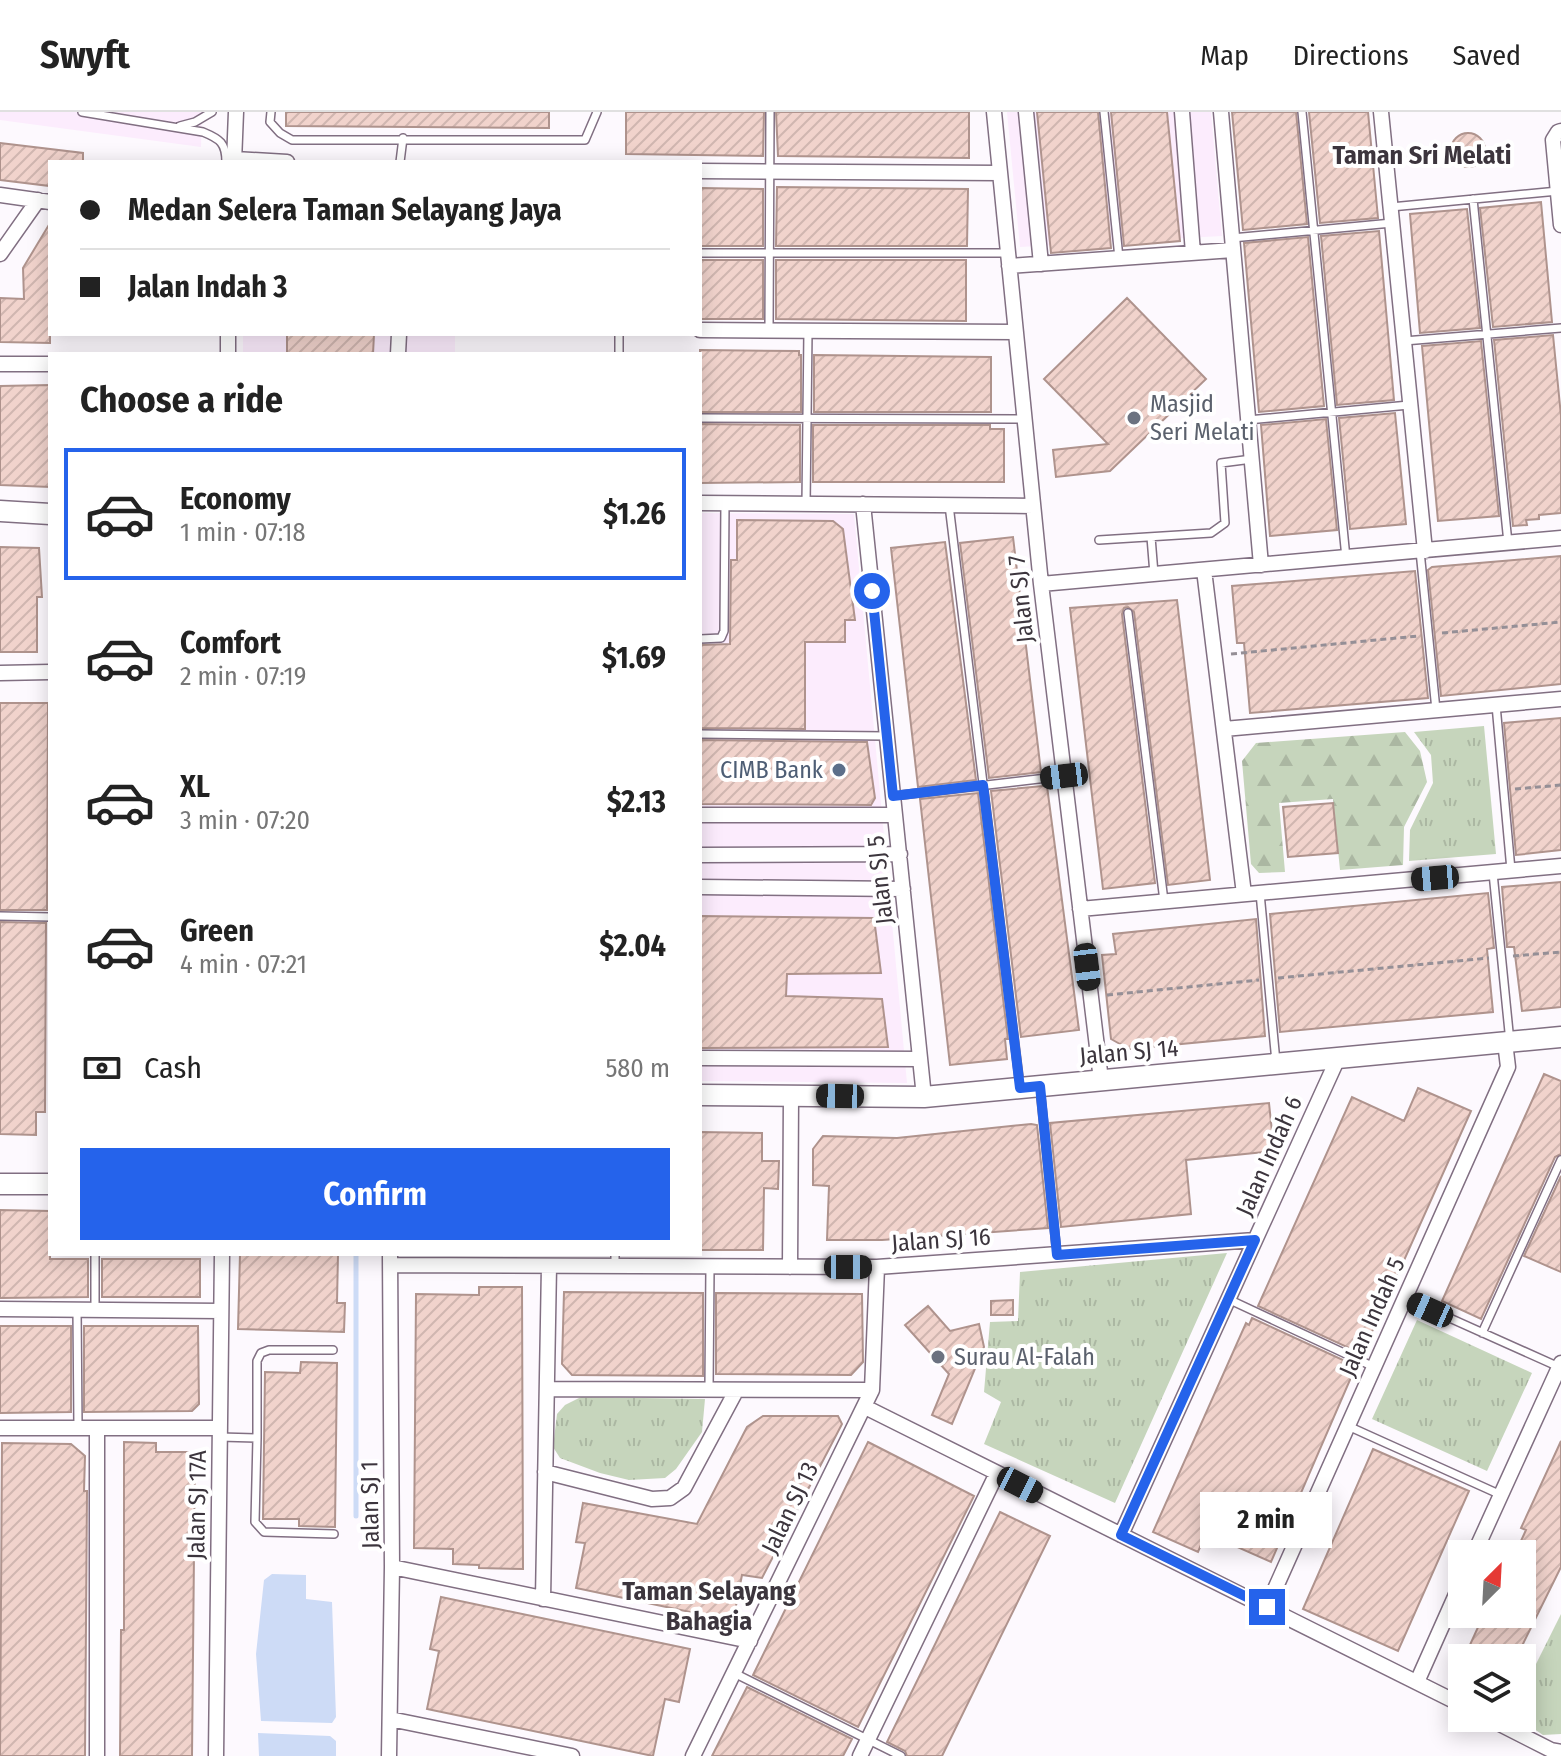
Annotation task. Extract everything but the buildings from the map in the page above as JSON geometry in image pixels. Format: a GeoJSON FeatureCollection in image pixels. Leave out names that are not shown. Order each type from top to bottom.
{"type":"FeatureCollection","features":[{"type":"Feature","properties":{"kind":"street"},"geometry":{"type":"LineString","coordinates":[[232,160],[236,112]]}},
{"type":"Feature","properties":{"kind":"street","name":"Jalan SJ 7"},"geometry":{"type":"LineString","coordinates":[[994,112],[1041,584],[1101,1080]]}},
{"type":"Feature","properties":{"kind":"street"},"geometry":{"type":"LineString","coordinates":[[1026,112],[1041,264]]}},
{"type":"Feature","properties":{"kind":"street"},"geometry":{"type":"LineString","coordinates":[[1182,112],[1193,253]]}},
{"type":"Feature","properties":{"kind":"street"},"geometry":{"type":"LineString","coordinates":[[1221,112],[1261,565]]}},
{"type":"Feature","properties":{"kind":"street"},"geometry":{"type":"LineString","coordinates":[[1381,112],[1423,551]]}},
{"type":"Feature","properties":{"kind":"street"},"geometry":{"type":"LineString","coordinates":[[1561,131],[1553,140],[1561,225]]}},
{"type":"Feature","properties":{"kind":"street"},"geometry":{"type":"LineString","coordinates":[[702,171],[1000,173]]}},
{"type":"Feature","properties":{"kind":"street"},"geometry":{"type":"LineString","coordinates":[[0,195],[44,201]]}},
{"type":"Feature","properties":{"kind":"street"},"geometry":{"type":"LineString","coordinates":[[0,254],[44,201]]}},
{"type":"Feature","properties":{"kind":"street"},"geometry":{"type":"LineString","coordinates":[[1009,260],[1041,264],[1193,253],[1233,244]]}},
{"type":"Feature","properties":{"kind":"street"},"geometry":{"type":"LineString","coordinates":[[702,330],[1016,332]]}},
{"type":"Feature","properties":{"kind":"street"},"geometry":{"type":"LineString","coordinates":[[0,364],[48,364]]}},
{"type":"Feature","properties":{"kind":"street"},"geometry":{"type":"LineString","coordinates":[[702,503],[1033,506]]}},
{"type":"Feature","properties":{"kind":"street","name":"Jalan SJ 5"},"geometry":{"type":"LineString","coordinates":[[863,504],[924,1097]]}},
{"type":"Feature","properties":{"kind":"street"},"geometry":{"type":"LineString","coordinates":[[0,511],[48,514]]}},
{"type":"Feature","properties":{"kind":"street"},"geometry":{"type":"LineString","coordinates":[[1041,584],[1561,538]]}},
{"type":"Feature","properties":{"kind":"street"},"geometry":{"type":"LineString","coordinates":[[1204,570],[1244,894]]}},
{"type":"Feature","properties":{"kind":"street"},"geometry":{"type":"LineString","coordinates":[[0,673],[48,672]]}},
{"type":"Feature","properties":{"kind":"street"},"geometry":{"type":"LineString","coordinates":[[1224,729],[1561,699]]}},
{"type":"Feature","properties":{"kind":"street"},"geometry":{"type":"LineString","coordinates":[[702,815],[895,815]]}},
{"type":"Feature","properties":{"kind":"street"},"geometry":{"type":"LineString","coordinates":[[702,855],[900,854]]}},
{"type":"Feature","properties":{"kind":"street"},"geometry":{"type":"LineString","coordinates":[[1080,909],[1561,866]]}},
{"type":"Feature","properties":{"kind":"street"},"geometry":{"type":"LineString","coordinates":[[702,887],[903,889]]}},
{"type":"Feature","properties":{"kind":"street","name":"Jalan SJ 14"},"geometry":{"type":"LineString","coordinates":[[702,1095],[924,1097],[1561,1037]]}},
{"type":"Feature","properties":{"kind":"street","name":"Jalan Indah 5"},"geometry":{"type":"LineString","coordinates":[[1267,1607],[1508,1067],[1507,1042]]}},
{"type":"Feature","properties":{"kind":"street"},"geometry":{"type":"LineString","coordinates":[[702,1058],[920,1059]]}},
{"type":"Feature","properties":{"kind":"street","name":"Jalan Indah 6"},"geometry":{"type":"LineString","coordinates":[[1121,1535],[1338,1058]]}},
{"type":"Feature","properties":{"kind":"street"},"geometry":{"type":"LineString","coordinates":[[790,1267],[791,1096]]}},
{"type":"Feature","properties":{"kind":"street"},"geometry":{"type":"LineString","coordinates":[[0,1184],[48,1184]]}},
{"type":"Feature","properties":{"kind":"street","name":"Jalan SJ 16"},"geometry":{"type":"LineString","coordinates":[[390,1260],[549,1266],[615,1260],[710,1267],[877,1267],[1255,1240]]}},
{"type":"Feature","properties":{"kind":"street","name":"Jalan SJ 17A"},"geometry":{"type":"LineString","coordinates":[[216,1756],[222,1256]]}},
{"type":"Feature","properties":{"kind":"street","name":"Jalan SJ 1"},"geometry":{"type":"LineString","coordinates":[[389,1756],[392,1567],[390,1260]]}},
{"type":"Feature","properties":{"kind":"street"},"geometry":{"type":"LineString","coordinates":[[543,1599],[549,1266]]}},
{"type":"Feature","properties":{"kind":"street","name":"Jalan SJ 13"},"geometry":{"type":"LineString","coordinates":[[693,1756],[872,1390],[877,1267]]}},
{"type":"Feature","properties":{"kind":"street"},"geometry":{"type":"LineString","coordinates":[[0,1309],[221,1311]]}},
{"type":"Feature","properties":{"kind":"street"},"geometry":{"type":"LineString","coordinates":[[1480,1540],[1560,1365]]}},
{"type":"Feature","properties":{"kind":"street"},"geometry":{"type":"LineString","coordinates":[[547,1389],[872,1390]]}},
{"type":"Feature","properties":{"kind":"street"},"geometry":{"type":"LineString","coordinates":[[545,1472],[652,1499],[670,1498],[684,1488],[736,1391]]}},
{"type":"Feature","properties":{"kind":"street"},"geometry":{"type":"LineString","coordinates":[[865,1407],[1448,1698]]}},
{"type":"Feature","properties":{"kind":"street"},"geometry":{"type":"LineString","coordinates":[[0,1428],[220,1433]]}},
{"type":"Feature","properties":{"kind":"street"},"geometry":{"type":"LineString","coordinates":[[97,1428],[97,1756]]}},
{"type":"Feature","properties":{"kind":"street"},"geometry":{"type":"LineString","coordinates":[[860,1756],[997,1473]]}},
{"type":"Feature","properties":{"kind":"street"},"geometry":{"type":"LineString","coordinates":[[392,1567],[750,1641]]}},
{"type":"Feature","properties":{"kind":"street"},"geometry":{"type":"LineString","coordinates":[[1417,1682],[1448,1612]]}},
{"type":"Feature","properties":{"kind":"street"},"geometry":{"type":"LineString","coordinates":[[390,1719],[572,1756]]}},
{"type":"Feature","properties":{"kind":"street"},"geometry":{"type":"LineString","coordinates":[[1516,1732],[1561,1752]]}},
{"type":"Feature","properties":{"kind":"lane"},"geometry":{"type":"LineString","coordinates":[[82,112],[203,132],[220,139],[232,160]]}},
{"type":"Feature","properties":{"kind":"lane"},"geometry":{"type":"LineString","coordinates":[[178,126],[195,122],[212,112]]}},
{"type":"Feature","properties":{"kind":"lane"},"geometry":{"type":"LineString","coordinates":[[271,112],[270,122],[292,140],[585,140],[597,112]]}},
{"type":"Feature","properties":{"kind":"lane"},"geometry":{"type":"LineString","coordinates":[[769,331],[770,112]]}},
{"type":"Feature","properties":{"kind":"lane"},"geometry":{"type":"LineString","coordinates":[[1104,112],[1119,258]]}},
{"type":"Feature","properties":{"kind":"lane"},"geometry":{"type":"LineString","coordinates":[[1302,112],[1346,558]]}},
{"type":"Feature","properties":{"kind":"lane"},"geometry":{"type":"LineString","coordinates":[[400,160],[403,138]]}},
{"type":"Feature","properties":{"kind":"lane"},"geometry":{"type":"LineString","coordinates":[[1391,207],[1558,191]]}},
{"type":"Feature","properties":{"kind":"lane"},"geometry":{"type":"LineString","coordinates":[[1473,199],[1508,543]]}},
{"type":"Feature","properties":{"kind":"lane"},"geometry":{"type":"LineString","coordinates":[[1233,244],[1313,231],[1392,223]]}},
{"type":"Feature","properties":{"kind":"lane"},"geometry":{"type":"LineString","coordinates":[[702,253],[1009,260]]}},
{"type":"Feature","properties":{"kind":"lane"},"geometry":{"type":"LineString","coordinates":[[1404,341],[1561,328]]}},
{"type":"Feature","properties":{"kind":"lane"},"geometry":{"type":"LineString","coordinates":[[806,504],[808,331]]}},
{"type":"Feature","properties":{"kind":"lane"},"geometry":{"type":"LineString","coordinates":[[1248,420],[1410,405]]}},
{"type":"Feature","properties":{"kind":"lane"},"geometry":{"type":"LineString","coordinates":[[702,418],[1025,419]]}},
{"type":"Feature","properties":{"kind":"lane"},"geometry":{"type":"LineString","coordinates":[[1099,540],[1211,533],[1225,523],[1221,463],[1252,459]]}},
{"type":"Feature","properties":{"kind":"lane"},"geometry":{"type":"LineString","coordinates":[[702,639],[721,638],[724,631],[725,503]]}},
{"type":"Feature","properties":{"kind":"lane"},"geometry":{"type":"LineString","coordinates":[[949,505],[983,785],[1057,1255]]}},
{"type":"Feature","properties":{"kind":"lane"},"geometry":{"type":"LineString","coordinates":[[1151,537],[1154,574]]}},
{"type":"Feature","properties":{"kind":"lane"},"geometry":{"type":"LineString","coordinates":[[1423,551],[1436,710]]}},
{"type":"Feature","properties":{"kind":"lane"},"geometry":{"type":"LineString","coordinates":[[1128,613],[1164,901]]}},
{"type":"Feature","properties":{"kind":"lane"},"geometry":{"type":"LineString","coordinates":[[1496,705],[1511,871]]}},
{"type":"Feature","properties":{"kind":"lane"},"geometry":{"type":"LineString","coordinates":[[702,734],[887,736]]}},
{"type":"Feature","properties":{"kind":"lane"},"geometry":{"type":"LineString","coordinates":[[893,796],[1064,776]]}},
{"type":"Feature","properties":{"kind":"lane"},"geometry":{"type":"LineString","coordinates":[[1493,873],[1507,1042]]}},
{"type":"Feature","properties":{"kind":"lane"},"geometry":{"type":"LineString","coordinates":[[1260,893],[1276,1064]]}},
{"type":"Feature","properties":{"kind":"lane"},"geometry":{"type":"LineString","coordinates":[[0,916],[48,917]]}},
{"type":"Feature","properties":{"kind":"lane"},"geometry":{"type":"LineString","coordinates":[[1482,1333],[1561,1160]]}},
{"type":"Feature","properties":{"kind":"lane"},"geometry":{"type":"LineString","coordinates":[[95,1256],[95,1310]]}},
{"type":"Feature","properties":{"kind":"lane"},"geometry":{"type":"LineString","coordinates":[[709,1391],[710,1267]]}},
{"type":"Feature","properties":{"kind":"lane"},"geometry":{"type":"LineString","coordinates":[[1405,1298],[1560,1365]]}},
{"type":"Feature","properties":{"kind":"lane"},"geometry":{"type":"LineString","coordinates":[[1228,1299],[1374,1367]]}},
{"type":"Feature","properties":{"kind":"lane"},"geometry":{"type":"LineString","coordinates":[[77,1310],[78,1428]]}},
{"type":"Feature","properties":{"kind":"lane"},"geometry":{"type":"LineString","coordinates":[[333,1350],[269,1350],[261,1353],[257,1361],[255,1522],[264,1532],[334,1534]]}},
{"type":"Feature","properties":{"kind":"lane"},"geometry":{"type":"LineString","coordinates":[[1348,1426],[1501,1495]]}},
{"type":"Feature","properties":{"kind":"lane"},"geometry":{"type":"LineString","coordinates":[[220,1433],[257,1438]]}},
{"type":"Feature","properties":{"kind":"lane"},"geometry":{"type":"LineString","coordinates":[[734,1673],[901,1756]]}},
{"type":"Feature","properties":{"kind":"path"},"geometry":{"type":"LineString","coordinates":[[1215,655],[1561,622]]}},
{"type":"Feature","properties":{"kind":"path"},"geometry":{"type":"LineString","coordinates":[[1504,790],[1561,785]]}},
{"type":"Feature","properties":{"kind":"path"},"geometry":{"type":"LineString","coordinates":[[1090,996],[1561,952]]}},
{"type":"Feature","properties":{"kind":"shaded area"},"geometry":{"type":"Polygon","coordinates":[[[0,112],[202,112],[201,147],[0,120],[0,112]]]}},
{"type":"Feature","properties":{"kind":"shaded area"},"geometry":{"type":"Polygon","coordinates":[[[1007,112],[1211,112],[1222,236],[1020,247],[1007,112]]]}},
{"type":"Feature","properties":{"kind":"shaded area"},"geometry":{"type":"Polygon","coordinates":[[[243,336],[455,336],[455,352],[243,352],[243,336]]]}},
{"type":"Feature","properties":{"kind":"shaded area"},"geometry":{"type":"Polygon","coordinates":[[[702,513],[854,514],[907,1083],[702,1081],[702,513]]]}},
{"type":"Feature","properties":{"kind":"green space"},"geometry":{"type":"Polygon","coordinates":[[[1484,726],[1496,854],[1409,861],[1410,830],[1433,783],[1431,755],[1414,732],[1484,726]]]}},
{"type":"Feature","properties":{"kind":"green space"},"geometry":{"type":"Polygon","coordinates":[[[1405,732],[1420,751],[1427,782],[1404,827],[1403,865],[1340,870],[1333,799],[1279,803],[1285,872],[1259,873],[1251,864],[1242,761],[1256,743],[1405,732]]]}},
{"type":"Feature","properties":{"kind":"green space"},"geometry":{"type":"Polygon","coordinates":[[[1227,1253],[1115,1503],[984,1444],[1001,1402],[984,1392],[990,1322],[1018,1321],[1020,1272],[1227,1253]]]}},
{"type":"Feature","properties":{"kind":"green space"},"geometry":{"type":"Polygon","coordinates":[[[1417,1320],[1532,1373],[1487,1471],[1372,1419],[1417,1320]]]}},
{"type":"Feature","properties":{"kind":"green space"},"geometry":{"type":"Polygon","coordinates":[[[581,1397],[705,1399],[702,1432],[676,1469],[665,1478],[629,1480],[600,1473],[560,1458],[553,1447],[557,1414],[565,1405],[581,1397]]]}},
{"type":"Feature","properties":{"kind":"green space"},"geometry":{"type":"Polygon","coordinates":[[[1561,1614],[1561,1734],[1543,1735],[1536,1730],[1536,1664],[1561,1614]]]}},
{"type":"Feature","properties":{"kind":"water"},"geometry":{"type":"Polygon","coordinates":[[[272,1574],[306,1575],[306,1599],[332,1602],[336,1717],[332,1723],[261,1721],[256,1654],[264,1580],[272,1574]]]}},
{"type":"Feature","properties":{"kind":"water"},"geometry":{"type":"Polygon","coordinates":[[[258,1733],[330,1736],[336,1741],[336,1756],[259,1756],[258,1733]]]}},
{"type":"Feature","properties":{"kind":"waterway"},"geometry":{"type":"LineString","coordinates":[[356,1256],[356,1516]]}},
{"type":"Feature","properties":{"kind":"place","name":"Masjid Seri Melati"},"geometry":{"type":"Point","coordinates":[1134,418]}},
{"type":"Feature","properties":{"kind":"place","name":"CIMB Bank"},"geometry":{"type":"Point","coordinates":[839,770]}},
{"type":"Feature","properties":{"kind":"place","name":"Surau Al-Falah"},"geometry":{"type":"Point","coordinates":[938,1357]}},
{"type":"Feature","properties":{"kind":"district","name":"Taman Sri Melati"},"geometry":{"type":"Point","coordinates":[1422,155]}},
{"type":"Feature","properties":{"kind":"district","name":"Taman Selayang Bahagia"},"geometry":{"type":"Point","coordinates":[709,1606]}},
{"type":"Feature","properties":{"kind":"route"},"geometry":{"type":"LineString","coordinates":[[872,591],[893,796],[983,785],[1020,1088],[1040,1086],[1057,1255],[1255,1240],[1121,1535],[1267,1607]]}}]}
